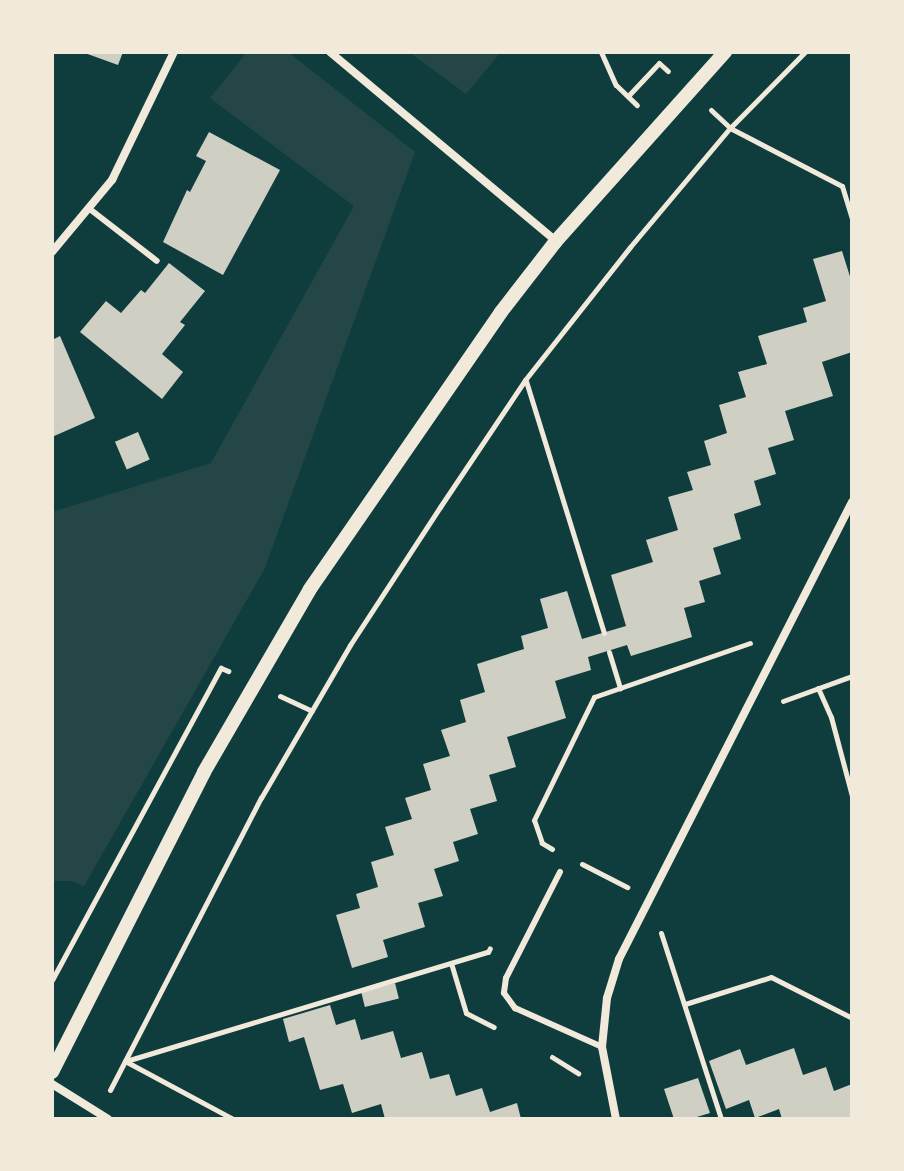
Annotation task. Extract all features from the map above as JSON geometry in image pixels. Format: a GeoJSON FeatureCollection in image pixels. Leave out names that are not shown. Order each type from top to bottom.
{"type":"FeatureCollection","features":[{"type":"Feature","properties":{"kind":"street"},"geometry":{"type":"LineString","coordinates":[[52,252],[91,210],[112,180],[174,52]]}},
{"type":"Feature","properties":{"kind":"street"},"geometry":{"type":"LineString","coordinates":[[330,52],[556,241]]}},
{"type":"Feature","properties":{"kind":"street"},"geometry":{"type":"LineString","coordinates":[[52,1072],[204,772],[310,589],[429,414],[556,241],[725,52]]}},
{"type":"Feature","properties":{"kind":"street"},"geometry":{"type":"LineString","coordinates":[[616,1119],[602,1047],[607,998],[619,959],[783,632],[852,502]]}},
{"type":"Feature","properties":{"kind":"street"},"geometry":{"type":"LineString","coordinates":[[52,1084],[108,1119]]}},
{"type":"Feature","properties":{"kind":"lane"},"geometry":{"type":"LineString","coordinates":[[91,210],[157,261]]}},
{"type":"Feature","properties":{"kind":"lane"},"geometry":{"type":"LineString","coordinates":[[560,872],[506,978],[504,993],[506,1001],[515,1008],[602,1047]]}},
{"type":"Feature","properties":{"kind":"path"},"geometry":{"type":"LineString","coordinates":[[601,52],[616,85],[659,124]]}},
{"type":"Feature","properties":{"kind":"path"},"geometry":{"type":"LineString","coordinates":[[98,1113],[261,798],[350,645],[525,380],[730,128],[805,52]]}},
{"type":"Feature","properties":{"kind":"path"},"geometry":{"type":"LineString","coordinates":[[628,96],[659,63]]}},
{"type":"Feature","properties":{"kind":"path"},"geometry":{"type":"LineString","coordinates":[[730,128],[842,186],[852,219]]}},
{"type":"Feature","properties":{"kind":"path"},"geometry":{"type":"LineString","coordinates":[[525,380],[604,633]]}},
{"type":"Feature","properties":{"kind":"path"},"geometry":{"type":"LineString","coordinates":[[536,857],[542,843],[534,820],[594,697],[783,632]]}},
{"type":"Feature","properties":{"kind":"path"},"geometry":{"type":"LineString","coordinates":[[609,652],[620,688]]}},
{"type":"Feature","properties":{"kind":"path"},"geometry":{"type":"LineString","coordinates":[[740,717],[852,676]]}},
{"type":"Feature","properties":{"kind":"path"},"geometry":{"type":"LineString","coordinates":[[818,688],[831,717],[852,796]]}},
{"type":"Feature","properties":{"kind":"path"},"geometry":{"type":"LineString","coordinates":[[542,843],[555,850]]}},
{"type":"Feature","properties":{"kind":"path"},"geometry":{"type":"LineString","coordinates":[[568,857],[649,899],[721,1119]]}},
{"type":"Feature","properties":{"kind":"path"},"geometry":{"type":"LineString","coordinates":[[125,1061],[488,952],[494,938]]}},
{"type":"Feature","properties":{"kind":"path"},"geometry":{"type":"LineString","coordinates":[[685,1004],[771,977],[852,1018]]}},
{"type":"Feature","properties":{"kind":"path"},"geometry":{"type":"LineString","coordinates":[[125,1061],[233,1119]]}},
{"type":"Feature","properties":{"kind":"shaded area"},"geometry":{"type":"Polygon","coordinates":[[[247,52],[288,52],[415,152],[265,568],[84,886],[72,881],[52,881],[52,512],[211,463],[354,206],[210,98],[247,52]]]}},
{"type":"Feature","properties":{"kind":"shaded area"},"geometry":{"type":"Polygon","coordinates":[[[409,52],[501,52],[466,94],[409,52]]]}},
{"type":"Feature","properties":{"kind":"building"},"geometry":{"type":"Polygon","coordinates":[[[82,52],[123,52],[118,65],[82,52]]]}},
{"type":"Feature","properties":{"kind":"building"},"geometry":{"type":"Polygon","coordinates":[[[209,132],[280,170],[223,275],[163,242],[187,190],[190,192],[206,161],[196,156],[209,132]]]}},
{"type":"Feature","properties":{"kind":"building"},"geometry":{"type":"Polygon","coordinates":[[[842,251],[852,283],[852,352],[822,362],[833,396],[785,411],[794,440],[768,448],[776,474],[754,481],[761,505],[734,514],[741,539],[713,548],[721,574],[699,581],[705,602],[684,608],[692,637],[631,656],[627,645],[588,657],[591,670],[555,681],[566,718],[507,737],[516,767],[489,775],[497,801],[470,809],[478,834],[453,842],[459,861],[434,869],[443,896],[418,903],[425,927],[383,940],[388,957],[352,968],[336,915],[360,908],[356,894],[378,887],[371,862],[394,855],[385,827],[412,819],[405,798],[431,790],[423,764],[450,756],[441,730],[466,722],[460,700],[485,692],[477,664],[524,649],[521,636],[548,628],[540,599],[567,591],[582,639],[626,626],[611,575],[653,562],[646,540],[678,530],[668,497],[693,490],[687,472],[711,465],[704,441],[727,433],[719,405],[746,397],[738,372],[767,364],[758,336],[807,322],[803,308],[826,301],[813,259],[842,251]]]}},
{"type":"Feature","properties":{"kind":"building"},"geometry":{"type":"Polygon","coordinates":[[[169,263],[205,291],[180,322],[185,325],[162,354],[183,372],[162,399],[80,332],[106,301],[121,313],[141,290],[145,293],[169,263]]]}},
{"type":"Feature","properties":{"kind":"building"},"geometry":{"type":"Polygon","coordinates":[[[60,336],[95,418],[52,437],[52,340],[60,336]]]}},
{"type":"Feature","properties":{"kind":"building"},"geometry":{"type":"Polygon","coordinates":[[[138,432],[150,460],[127,469],[115,442],[138,432]]]}},
{"type":"Feature","properties":{"kind":"building"},"geometry":{"type":"Polygon","coordinates":[[[395,983],[399,999],[365,1007],[361,991],[395,983]]]}},
{"type":"Feature","properties":{"kind":"building"},"geometry":{"type":"Polygon","coordinates":[[[330,1005],[336,1025],[355,1019],[361,1040],[393,1031],[401,1058],[422,1052],[430,1079],[449,1074],[456,1096],[482,1088],[490,1112],[517,1103],[521,1119],[385,1119],[381,1104],[352,1113],[343,1084],[320,1090],[304,1037],[289,1042],[283,1019],[330,1005]]]}},
{"type":"Feature","properties":{"kind":"building"},"geometry":{"type":"Polygon","coordinates":[[[794,1048],[803,1075],[826,1067],[834,1091],[852,1084],[852,1119],[782,1119],[779,1109],[755,1118],[749,1100],[726,1109],[709,1061],[740,1049],[746,1065],[794,1048]]]}},
{"type":"Feature","properties":{"kind":"building"},"geometry":{"type":"Polygon","coordinates":[[[698,1078],[710,1113],[690,1119],[674,1119],[664,1089],[698,1078]]]}}]}
